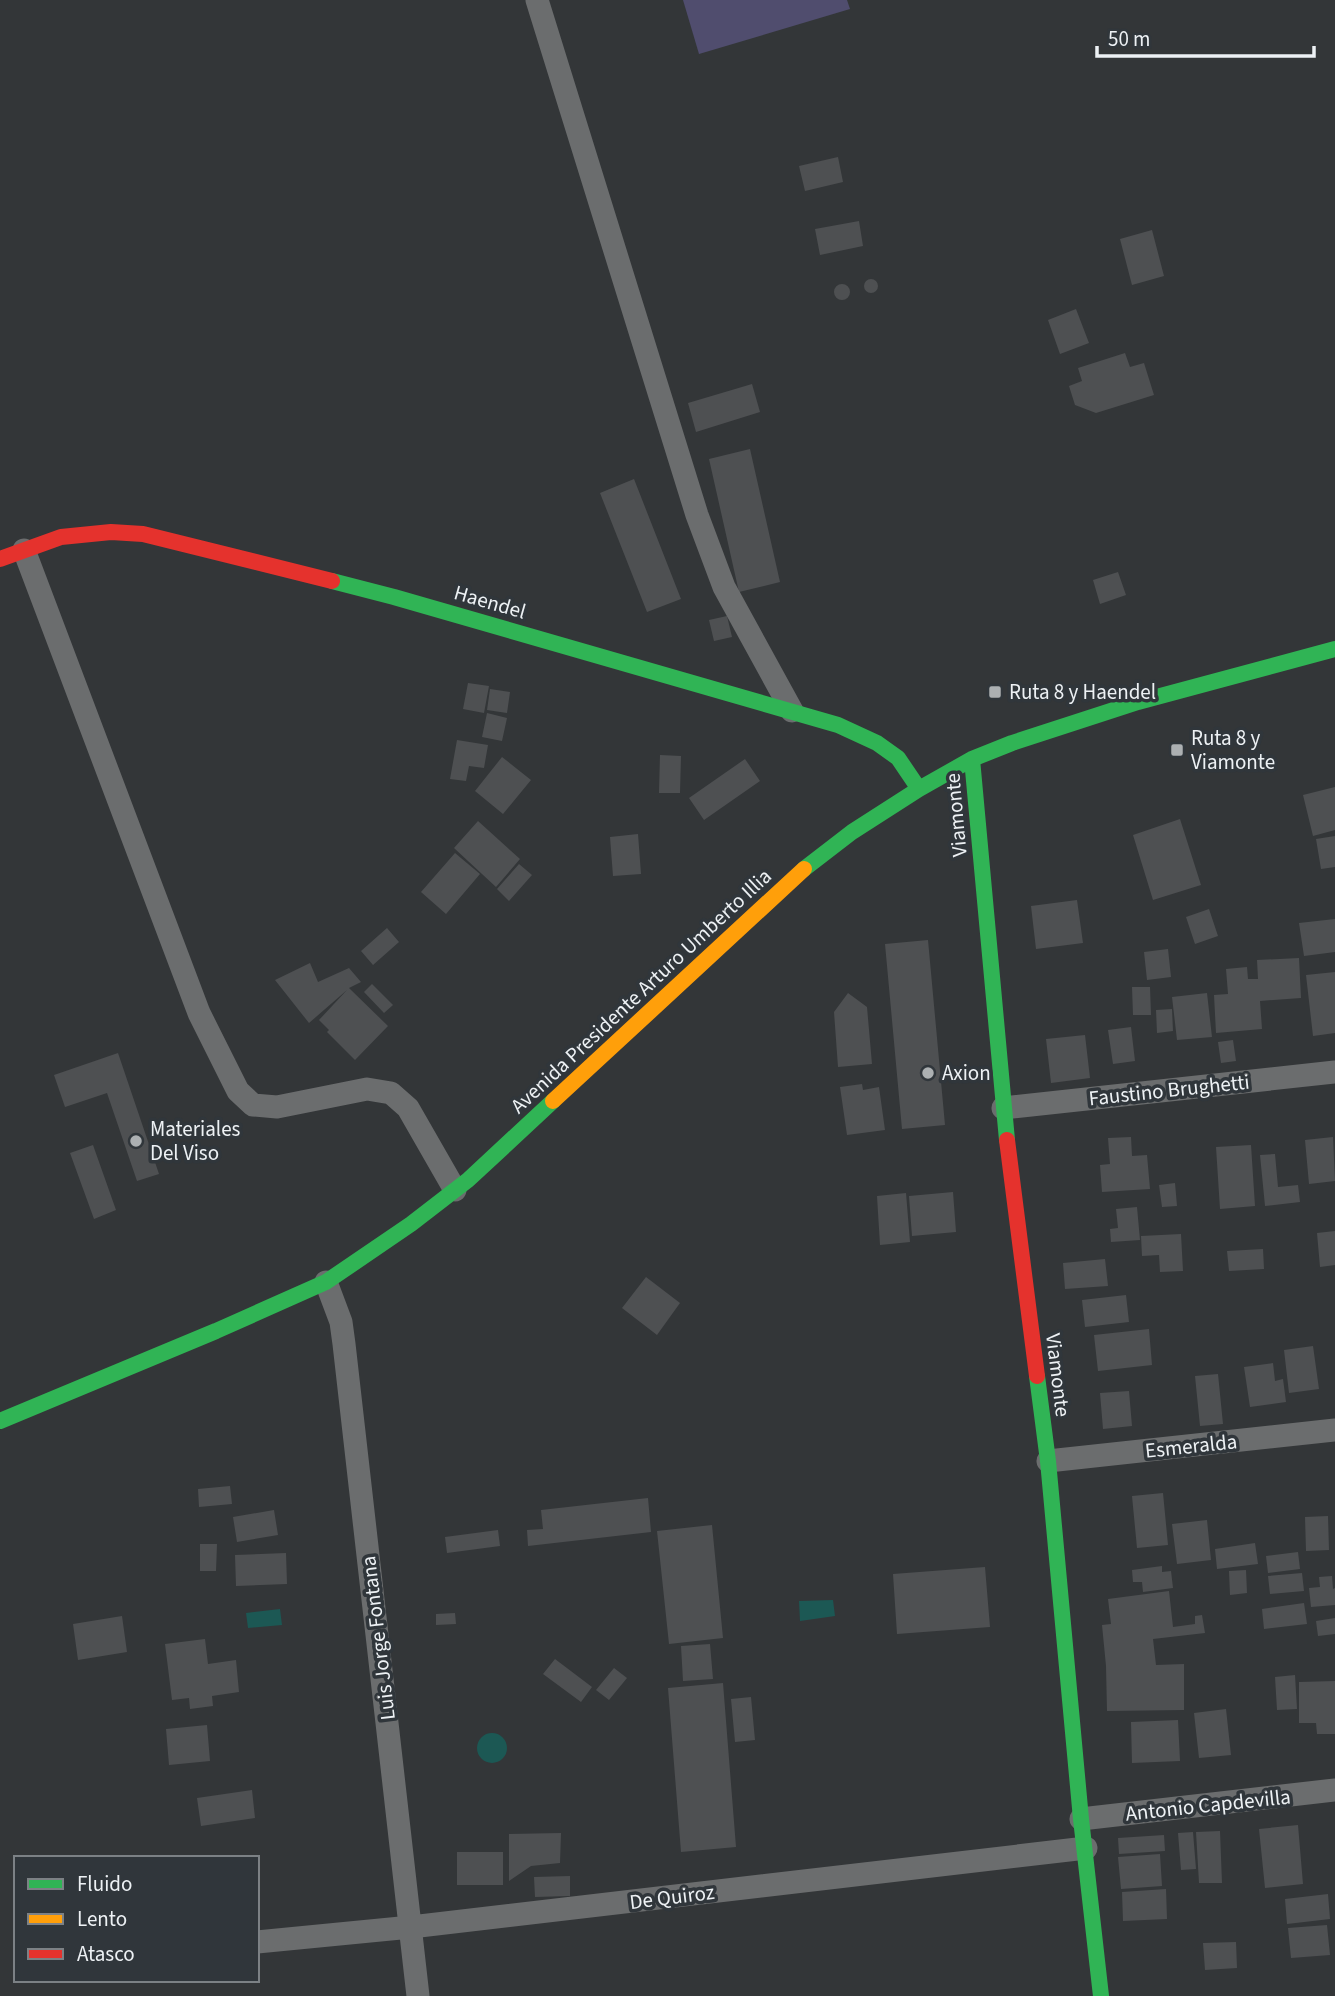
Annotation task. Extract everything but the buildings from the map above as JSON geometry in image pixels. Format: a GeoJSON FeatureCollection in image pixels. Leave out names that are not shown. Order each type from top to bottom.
{"type":"FeatureCollection","features":[{"type":"Feature","properties":{"kind":"street"},"geometry":{"type":"LineString","coordinates":[[537,0],[697,515],[724,587],[792,711]]}},
{"type":"Feature","properties":{"kind":"street","name":"Haendel"},"geometry":{"type":"LineString","coordinates":[[0,559],[61,537],[111,532],[143,534],[394,597],[838,725],[877,743],[898,758],[919,789]]}},
{"type":"Feature","properties":{"kind":"street"},"geometry":{"type":"LineString","coordinates":[[24,550],[199,1013],[238,1091],[253,1105],[277,1107],[367,1089],[391,1093],[408,1108],[455,1190]]}},
{"type":"Feature","properties":{"kind":"street","name":"Avenida Presidente Arturo Umberto Illia"},"geometry":{"type":"LineString","coordinates":[[0,1421],[326,1282],[411,1224],[468,1180],[802,870],[852,832],[919,789],[972,759],[1012,743],[1138,702],[1335,649]]}},
{"type":"Feature","properties":{"kind":"street","name":"Viamonte"},"geometry":{"type":"LineString","coordinates":[[972,759],[1003,1108],[1048,1461],[1081,1819],[1101,1996]]}},
{"type":"Feature","properties":{"kind":"street","name":"Faustino Brughetti"},"geometry":{"type":"LineString","coordinates":[[1003,1108],[1335,1072]]}},
{"type":"Feature","properties":{"kind":"street","name":"Luis Jorge Fontana"},"geometry":{"type":"LineString","coordinates":[[326,1282],[341,1322],[344,1345],[418,1996]]}},
{"type":"Feature","properties":{"kind":"street","name":"Esmeralda"},"geometry":{"type":"LineString","coordinates":[[1048,1461],[1335,1430]]}},
{"type":"Feature","properties":{"kind":"street","name":"Antonio Capdevilla"},"geometry":{"type":"LineString","coordinates":[[1081,1819],[1335,1790]]}},
{"type":"Feature","properties":{"kind":"street","name":"De Quiroz"},"geometry":{"type":"LineString","coordinates":[[259,1942],[411,1927],[1086,1848]]}},
{"type":"Feature","properties":{"kind":"shaded area"},"geometry":{"type":"Polygon","coordinates":[[[683,0],[847,0],[850,9],[699,54],[683,0]]]}},
{"type":"Feature","properties":{"kind":"shaded area"},"geometry":{"type":"Polygon","coordinates":[[[833,1600],[835,1616],[800,1621],[799,1601],[833,1600]]]}},
{"type":"Feature","properties":{"kind":"shaded area"},"geometry":{"type":"Polygon","coordinates":[[[280,1609],[282,1625],[248,1628],[246,1613],[280,1609]]]}},
{"type":"Feature","properties":{"kind":"shaded area"},"geometry":{"type":"Polygon","coordinates":[[[492,1733],[503,1737],[507,1748],[503,1759],[492,1763],[481,1759],[477,1748],[481,1737],[492,1733]]]}},
{"type":"Feature","properties":{"kind":"traffic: fast"},"geometry":{"type":"LineString","coordinates":[[332,581],[838,725],[877,743],[898,758],[919,789]]}},
{"type":"Feature","properties":{"kind":"traffic: fast"},"geometry":{"type":"LineString","coordinates":[[804,869],[852,832],[972,759],[1012,743],[1138,702],[1335,649]]}},
{"type":"Feature","properties":{"kind":"traffic: fast"},"geometry":{"type":"LineString","coordinates":[[972,759],[1007,1140]]}},
{"type":"Feature","properties":{"kind":"traffic: fast"},"geometry":{"type":"LineString","coordinates":[[0,1421],[326,1282],[411,1224],[468,1180],[553,1101]]}},
{"type":"Feature","properties":{"kind":"traffic: fast"},"geometry":{"type":"LineString","coordinates":[[1037,1376],[1048,1461],[1081,1819],[1101,1996]]}},
{"type":"Feature","properties":{"kind":"traffic: slow"},"geometry":{"type":"LineString","coordinates":[[553,1101],[804,869]]}},
{"type":"Feature","properties":{"kind":"traffic: jam"},"geometry":{"type":"LineString","coordinates":[[0,559],[61,537],[111,532],[143,534],[332,581]]}},
{"type":"Feature","properties":{"kind":"traffic: jam"},"geometry":{"type":"LineString","coordinates":[[1007,1140],[1037,1376]]}},
{"type":"Feature","properties":{"kind":"place","name":"Ruta 8 y Haendel"},"geometry":{"type":"Point","coordinates":[995,692]}},
{"type":"Feature","properties":{"kind":"place","name":"Ruta 8 y Viamonte"},"geometry":{"type":"Point","coordinates":[1177,750]}},
{"type":"Feature","properties":{"kind":"place","name":"Axion"},"geometry":{"type":"Point","coordinates":[928,1073]}},
{"type":"Feature","properties":{"kind":"place","name":"Materiales Del Viso"},"geometry":{"type":"Point","coordinates":[136,1141]}}]}
